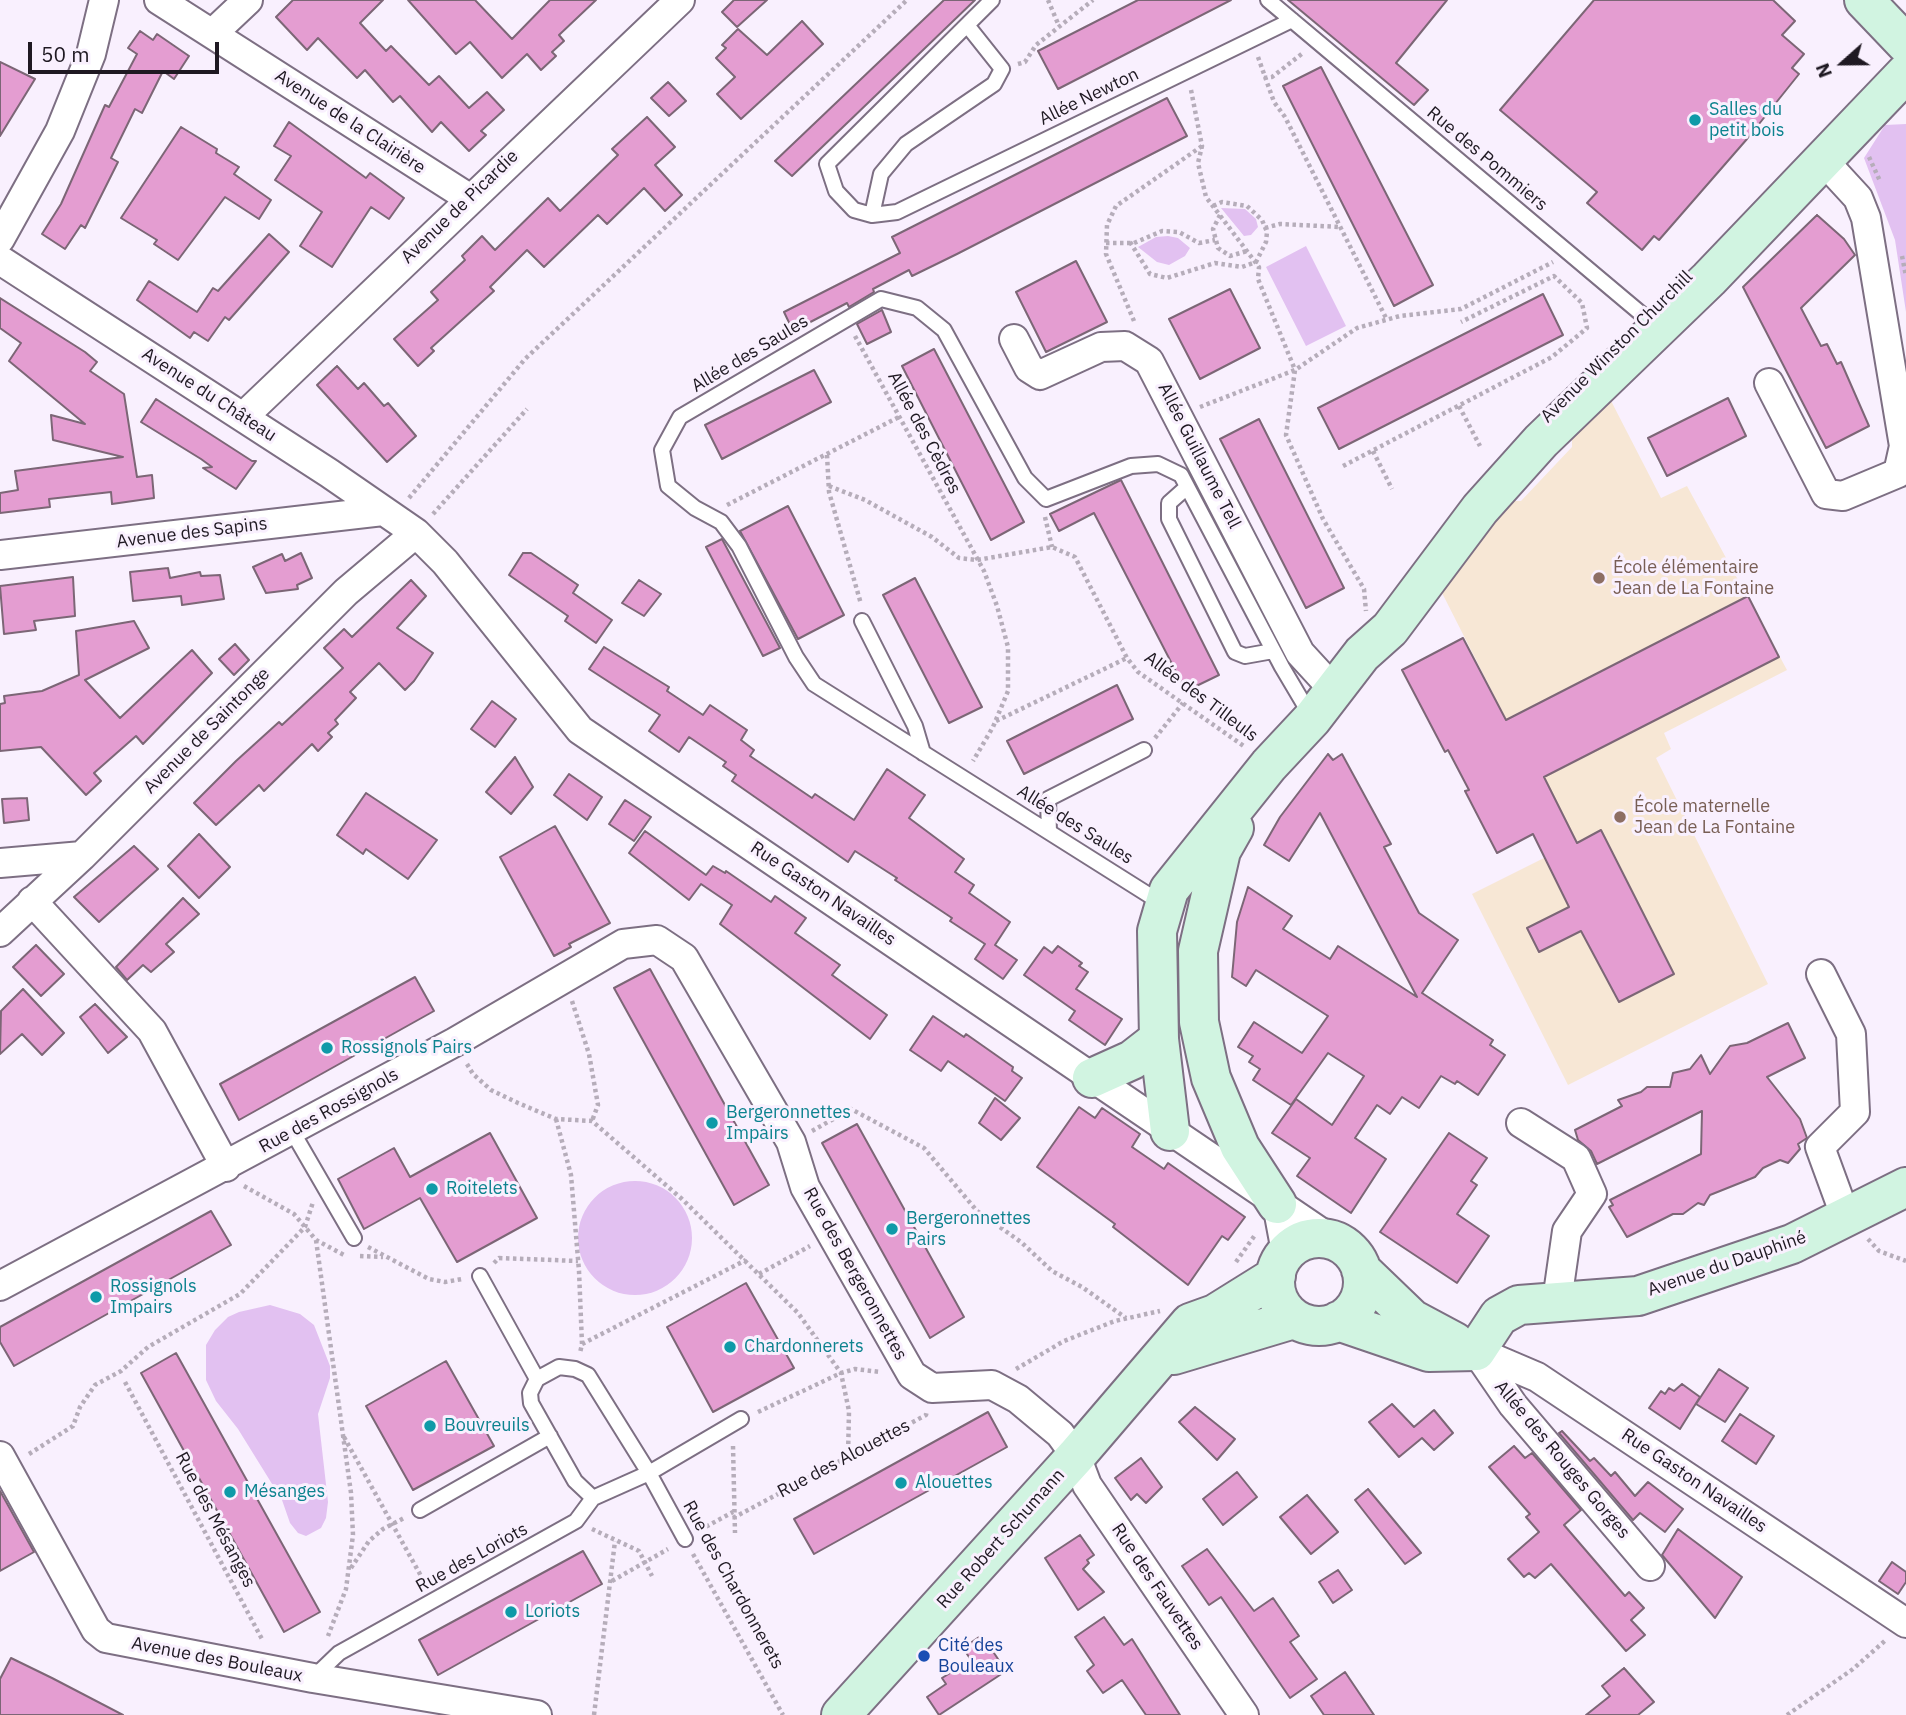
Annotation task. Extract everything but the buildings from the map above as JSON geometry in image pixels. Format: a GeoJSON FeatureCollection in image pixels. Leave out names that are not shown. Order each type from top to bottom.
{"type":"FeatureCollection","features":[{"type":"Feature","properties":{"kind":"street"},"geometry":{"type":"LineString","coordinates":[[0,239],[60,131],[91,54],[104,0]]}},
{"type":"Feature","properties":{"kind":"street","name":"Avenue de la Clairière"},"geometry":{"type":"LineString","coordinates":[[159,0],[469,198]]}},
{"type":"Feature","properties":{"kind":"street"},"geometry":{"type":"LineString","coordinates":[[213,33],[248,0]]}},
{"type":"Feature","properties":{"kind":"street","name":"Avenue de Picardie"},"geometry":{"type":"LineString","coordinates":[[243,417],[469,198],[680,0]]}},
{"type":"Feature","properties":{"kind":"street"},"geometry":{"type":"LineString","coordinates":[[1864,0],[1906,44]]}},
{"type":"Feature","properties":{"kind":"street","name":"Avenue Winston Churchill"},"geometry":{"type":"LineString","coordinates":[[1362,654],[1378,620],[1532,432],[1823,160],[1906,71]]}},
{"type":"Feature","properties":{"kind":"street","name":"Avenue Winston Churchill"},"geometry":{"type":"LineString","coordinates":[[1170,1130],[1159,1039],[1157,931],[1168,890],[1362,654],[1390,629],[1480,509],[1651,323],[1872,97],[1906,71]]}},
{"type":"Feature","properties":{"kind":"street"},"geometry":{"type":"LineString","coordinates":[[1769,383],[1826,494],[1843,496],[1898,473],[1904,446],[1866,218],[1857,198],[1823,160]]}},
{"type":"Feature","properties":{"kind":"street","name":"Avenue du Château"},"geometry":{"type":"LineString","coordinates":[[0,260],[398,521]]}},
{"type":"Feature","properties":{"kind":"street"},"geometry":{"type":"LineString","coordinates":[[1014,339],[1029,368],[1040,375],[1101,347],[1125,345],[1149,361]]}},
{"type":"Feature","properties":{"kind":"street","name":"Allée Guillaume Tell"},"geometry":{"type":"LineString","coordinates":[[1149,361],[1300,653],[1323,704]]}},
{"type":"Feature","properties":{"kind":"street","name":"Avenue des Sapins"},"geometry":{"type":"LineString","coordinates":[[0,555],[398,521]]}},
{"type":"Feature","properties":{"kind":"street","name":"Avenue de Saintonge"},"geometry":{"type":"LineString","coordinates":[[0,932],[82,856],[346,592],[398,521]]}},
{"type":"Feature","properties":{"kind":"street","name":"Rue Gaston Navailles"},"geometry":{"type":"LineString","coordinates":[[398,521],[445,562],[580,730],[1332,1240]]}},
{"type":"Feature","properties":{"kind":"street","name":"Avenue Winston Churchill"},"geometry":{"type":"LineString","coordinates":[[1269,765],[1221,851],[1198,951],[1199,1022],[1211,1078],[1240,1147],[1278,1204]]}},
{"type":"Feature","properties":{"kind":"street"},"geometry":{"type":"LineString","coordinates":[[0,863],[82,856]]}},
{"type":"Feature","properties":{"kind":"street"},"geometry":{"type":"LineString","coordinates":[[32,901],[152,1031],[226,1167]]}},
{"type":"Feature","properties":{"kind":"street","name":"Rue des Rossignols"},"geometry":{"type":"LineString","coordinates":[[0,1286],[455,1042],[623,944],[657,940]]}},
{"type":"Feature","properties":{"kind":"street","name":"Rue des Bergeronnettes"},"geometry":{"type":"LineString","coordinates":[[657,940],[684,958],[791,1142],[804,1187],[922,1382]]}},
{"type":"Feature","properties":{"kind":"street"},"geometry":{"type":"LineString","coordinates":[[1822,974],[1851,1034],[1855,1112],[1819,1146],[1846,1218]]}},
{"type":"Feature","properties":{"kind":"street"},"geometry":{"type":"LineString","coordinates":[[1092,1078],[1132,1060],[1159,1039]]}},
{"type":"Feature","properties":{"kind":"street"},"geometry":{"type":"LineString","coordinates":[[1170,1130],[1211,1078]]}},
{"type":"Feature","properties":{"kind":"street"},"geometry":{"type":"LineString","coordinates":[[1521,1123],[1576,1158],[1592,1194],[1567,1231],[1557,1301]]}},
{"type":"Feature","properties":{"kind":"street","name":"Avenue du Dauphiné"},"geometry":{"type":"LineString","coordinates":[[1476,1351],[1499,1316],[1519,1305],[1637,1296],[1792,1244],[1906,1187]]}},
{"type":"Feature","properties":{"kind":"street"},"geometry":{"type":"LineString","coordinates":[[1278,1204],[1281,1264],[1276,1293],[1282,1307],[1294,1319],[1321,1327],[1350,1314],[1359,1301],[1363,1286],[1361,1270],[1350,1252],[1332,1240],[1317,1238],[1302,1242],[1281,1264]]}},
{"type":"Feature","properties":{"kind":"street","name":"Rue Robert Schumann"},"geometry":{"type":"LineString","coordinates":[[841,1715],[1160,1362],[1172,1342],[1190,1323],[1215,1314],[1281,1264]]}},
{"type":"Feature","properties":{"kind":"street","name":"Rue Gaston Navailles"},"geometry":{"type":"LineString","coordinates":[[1361,1270],[1412,1319],[1537,1377],[1906,1623]]}},
{"type":"Feature","properties":{"kind":"street","name":"Rue Robert Schumann"},"geometry":{"type":"LineString","coordinates":[[1160,1362],[1190,1349],[1294,1319]]}},
{"type":"Feature","properties":{"kind":"street","name":"Rue Gaston Navailles"},"geometry":{"type":"LineString","coordinates":[[1338,1321],[1429,1352],[1476,1351]]}},
{"type":"Feature","properties":{"kind":"street","name":"Allée des Rouges Gorges"},"geometry":{"type":"LineString","coordinates":[[1476,1351],[1513,1405],[1650,1566]]}},
{"type":"Feature","properties":{"kind":"street"},"geometry":{"type":"LineString","coordinates":[[922,1382],[992,1385],[1018,1399],[1060,1434],[1076,1456]]}},
{"type":"Feature","properties":{"kind":"street","name":"Rue des Fauvettes"},"geometry":{"type":"LineString","coordinates":[[1076,1456],[1087,1485],[1244,1715]]}},
{"type":"Feature","properties":{"kind":"street","name":"Avenue des Bouleaux"},"geometry":{"type":"LineString","coordinates":[[3,1462],[96,1630],[106,1637],[313,1678],[537,1715]]}},
{"type":"Feature","properties":{"kind":"lane"},"geometry":{"type":"LineString","coordinates":[[967,24],[1003,69],[994,84],[906,144],[881,174],[873,215],[854,210],[836,191],[827,164],[967,24],[992,0]]}},
{"type":"Feature","properties":{"kind":"lane"},"geometry":{"type":"LineString","coordinates":[[1268,0],[1292,20]]}},
{"type":"Feature","properties":{"kind":"lane","name":"Allée Newton"},"geometry":{"type":"LineString","coordinates":[[873,215],[897,212],[1292,20]]}},
{"type":"Feature","properties":{"kind":"lane","name":"Rue des Pommiers"},"geometry":{"type":"LineString","coordinates":[[1292,20],[1651,323]]}},
{"type":"Feature","properties":{"kind":"lane","name":"Allée des Saules"},"geometry":{"type":"LineString","coordinates":[[1046,499],[1025,478],[944,330],[917,308],[881,299],[680,417],[662,450],[668,486],[722,522],[739,546],[796,657],[814,684],[1164,904]]}},
{"type":"Feature","properties":{"kind":"lane"},"geometry":{"type":"LineString","coordinates":[[1046,499],[1131,466],[1158,464],[1181,475],[1273,651],[1323,704]]}},
{"type":"Feature","properties":{"kind":"lane"},"geometry":{"type":"LineString","coordinates":[[1187,487],[1169,503],[1168,519],[1235,652],[1245,656],[1273,651]]}},
{"type":"Feature","properties":{"kind":"lane"},"geometry":{"type":"LineString","coordinates":[[862,621],[915,726],[923,753]]}},
{"type":"Feature","properties":{"kind":"lane"},"geometry":{"type":"LineString","coordinates":[[1049,832],[1048,799],[1144,750]]}},
{"type":"Feature","properties":{"kind":"lane"},"geometry":{"type":"LineString","coordinates":[[292,1131],[354,1238]]}},
{"type":"Feature","properties":{"kind":"lane"},"geometry":{"type":"LineString","coordinates":[[480,1276],[537,1379]]}},
{"type":"Feature","properties":{"kind":"lane"},"geometry":{"type":"LineString","coordinates":[[575,1368],[559,1367],[537,1379],[530,1393],[531,1404],[575,1481],[593,1498]]}},
{"type":"Feature","properties":{"kind":"lane","name":"Rue des Chardonnerets"},"geometry":{"type":"LineString","coordinates":[[575,1368],[588,1375],[649,1473],[685,1539]]}},
{"type":"Feature","properties":{"kind":"lane"},"geometry":{"type":"LineString","coordinates":[[649,1473],[741,1419]]}},
{"type":"Feature","properties":{"kind":"lane"},"geometry":{"type":"LineString","coordinates":[[420,1510],[550,1437]]}},
{"type":"Feature","properties":{"kind":"lane","name":"Rue des Loriots"},"geometry":{"type":"LineString","coordinates":[[313,1678],[339,1653],[576,1521],[593,1498],[649,1473]]}},
{"type":"Feature","properties":{"kind":"path"},"geometry":{"type":"LineString","coordinates":[[398,521],[413,492],[526,359],[907,0]]}},
{"type":"Feature","properties":{"kind":"path"},"geometry":{"type":"LineString","coordinates":[[1048,0],[1059,26]]}},
{"type":"Feature","properties":{"kind":"path"},"geometry":{"type":"LineString","coordinates":[[1003,69],[1025,62],[1036,45],[1093,0]]}},
{"type":"Feature","properties":{"kind":"path"},"geometry":{"type":"LineString","coordinates":[[1253,38],[1264,78],[1387,320]]}},
{"type":"Feature","properties":{"kind":"path"},"geometry":{"type":"LineString","coordinates":[[1264,78],[1272,77],[1301,56],[1315,40]]}},
{"type":"Feature","properties":{"kind":"path"},"geometry":{"type":"LineString","coordinates":[[1185,71],[1202,146],[1198,163],[1206,197],[1259,267],[1258,279],[1295,370],[1286,435],[1323,519],[1364,589],[1364,609],[1378,620]]}},
{"type":"Feature","properties":{"kind":"path"},"geometry":{"type":"LineString","coordinates":[[1149,361],[1106,254],[1107,225],[1116,205],[1202,146]]}},
{"type":"Feature","properties":{"kind":"path"},"geometry":{"type":"LineString","coordinates":[[1130,242],[1150,274],[1167,278],[1215,263],[1242,267],[1256,262],[1266,242],[1262,220],[1247,206],[1222,202],[1213,205]]}},
{"type":"Feature","properties":{"kind":"path"},"geometry":{"type":"LineString","coordinates":[[1220,215],[1213,229],[1218,248],[1230,256],[1247,251]]}},
{"type":"Feature","properties":{"kind":"path"},"geometry":{"type":"LineString","coordinates":[[1265,228],[1280,224],[1341,228]]}},
{"type":"Feature","properties":{"kind":"path"},"geometry":{"type":"LineString","coordinates":[[1106,243],[1130,242],[1162,231],[1179,232],[1199,243],[1214,240]]}},
{"type":"Feature","properties":{"kind":"path"},"geometry":{"type":"LineString","coordinates":[[1180,417],[1221,396],[1295,370],[1357,328],[1387,320],[1461,309],[1570,254]]}},
{"type":"Feature","properties":{"kind":"path"},"geometry":{"type":"LineString","coordinates":[[1343,466],[1552,358],[1587,328],[1581,303],[1554,276],[1461,322]]}},
{"type":"Feature","properties":{"kind":"path","name":"Allée des Cèdres"},"geometry":{"type":"LineString","coordinates":[[846,320],[977,560],[997,606],[1007,647],[1008,691],[995,722],[963,778]]}},
{"type":"Feature","properties":{"kind":"path"},"geometry":{"type":"LineString","coordinates":[[1459,406],[1480,446]]}},
{"type":"Feature","properties":{"kind":"path"},"geometry":{"type":"LineString","coordinates":[[398,521],[527,410]]}},
{"type":"Feature","properties":{"kind":"path"},"geometry":{"type":"LineString","coordinates":[[708,514],[899,417]]}},
{"type":"Feature","properties":{"kind":"path"},"geometry":{"type":"LineString","coordinates":[[1373,451],[1392,489]]}},
{"type":"Feature","properties":{"kind":"path"},"geometry":{"type":"LineString","coordinates":[[827,455],[829,486],[845,555],[863,608],[862,621]]}},
{"type":"Feature","properties":{"kind":"path"},"geometry":{"type":"LineString","coordinates":[[829,486],[865,500],[932,537],[960,558],[977,560],[1052,547],[1045,518],[1046,499]]}},
{"type":"Feature","properties":{"kind":"path","name":"Allée des Tilleuls"},"geometry":{"type":"LineString","coordinates":[[1052,547],[1075,557],[1127,658],[1138,672],[1269,765]]}},
{"type":"Feature","properties":{"kind":"path"},"geometry":{"type":"LineString","coordinates":[[995,722],[1127,658]]}},
{"type":"Feature","properties":{"kind":"path"},"geometry":{"type":"LineString","coordinates":[[1144,750],[1183,703]]}},
{"type":"Feature","properties":{"kind":"path"},"geometry":{"type":"LineString","coordinates":[[561,981],[580,1020],[589,1054],[598,1105],[592,1121]]}},
{"type":"Feature","properties":{"kind":"path"},"geometry":{"type":"LineString","coordinates":[[455,1042],[473,1074],[491,1090],[556,1119],[592,1121],[682,1199],[798,1313],[841,1373],[849,1411],[848,1457]]}},
{"type":"Feature","properties":{"kind":"path"},"geometry":{"type":"LineString","coordinates":[[791,1142],[851,1109],[860,1112],[924,1148],[977,1211],[1021,1242],[1052,1271],[1082,1287],[1126,1318]]}},
{"type":"Feature","properties":{"kind":"path"},"geometry":{"type":"LineString","coordinates":[[556,1119],[571,1175],[582,1344],[575,1368]]}},
{"type":"Feature","properties":{"kind":"path"},"geometry":{"type":"LineString","coordinates":[[226,1167],[241,1184],[294,1214],[316,1240],[340,1255],[384,1257]]}},
{"type":"Feature","properties":{"kind":"path"},"geometry":{"type":"LineString","coordinates":[[3,1462],[73,1426],[80,1407],[95,1385],[121,1371],[148,1347],[240,1294],[305,1227],[316,1193]]}},
{"type":"Feature","properties":{"kind":"path"},"geometry":{"type":"LineString","coordinates":[[1233,1266],[1278,1204]]}},
{"type":"Feature","properties":{"kind":"path"},"geometry":{"type":"LineString","coordinates":[[1846,1218],[1880,1251],[1906,1261]]}},
{"type":"Feature","properties":{"kind":"path"},"geometry":{"type":"LineString","coordinates":[[759,1274],[831,1235]]}},
{"type":"Feature","properties":{"kind":"path"},"geometry":{"type":"LineString","coordinates":[[313,1678],[314,1661],[332,1628],[349,1572],[352,1521],[316,1240]]}},
{"type":"Feature","properties":{"kind":"path"},"geometry":{"type":"LineString","coordinates":[[582,1344],[746,1260]]}},
{"type":"Feature","properties":{"kind":"path"},"geometry":{"type":"LineString","coordinates":[[992,1385],[1064,1341],[1126,1318],[1171,1308]]}},
{"type":"Feature","properties":{"kind":"path"},"geometry":{"type":"LineString","coordinates":[[735,1532],[733,1436],[741,1419],[855,1369],[922,1382]]}},
{"type":"Feature","properties":{"kind":"path","name":"Rue des Mésanges"},"geometry":{"type":"LineString","coordinates":[[125,1382],[280,1672]]}},
{"type":"Feature","properties":{"kind":"path","name":"Rue des Alouettes"},"geometry":{"type":"LineString","coordinates":[[733,1518],[926,1415],[922,1382]]}},
{"type":"Feature","properties":{"kind":"path"},"geometry":{"type":"LineString","coordinates":[[342,1433],[435,1601]]}},
{"type":"Feature","properties":{"kind":"path"},"geometry":{"type":"LineString","coordinates":[[349,1572],[369,1541],[392,1524],[420,1510]]}},
{"type":"Feature","properties":{"kind":"path"},"geometry":{"type":"LineString","coordinates":[[576,1521],[639,1551],[652,1576]]}},
{"type":"Feature","properties":{"kind":"path","name":"Rue des Chardonnerets"},"geometry":{"type":"LineString","coordinates":[[685,1539],[783,1715]]}},
{"type":"Feature","properties":{"kind":"path"},"geometry":{"type":"LineString","coordinates":[[594,1715],[615,1541]]}},
{"type":"Feature","properties":{"kind":"path"},"geometry":{"type":"LineString","coordinates":[[1787,1715],[1853,1669],[1906,1623]]}},
{"type":"Feature","properties":{"kind":"shaded area"},"geometry":{"type":"Polygon","coordinates":[[[1906,124],[1906,312],[1895,240],[1864,158],[1885,125],[1906,124]]]}},
{"type":"Feature","properties":{"kind":"shaded area"},"geometry":{"type":"Polygon","coordinates":[[[1221,208],[1245,209],[1256,219],[1258,227],[1251,235],[1244,236],[1221,208]]]}},
{"type":"Feature","properties":{"kind":"shaded area"},"geometry":{"type":"Polygon","coordinates":[[[1156,237],[1178,238],[1190,248],[1185,256],[1169,265],[1157,262],[1138,247],[1156,237]]]}},
{"type":"Feature","properties":{"kind":"shaded area"},"geometry":{"type":"Polygon","coordinates":[[[1306,246],[1346,326],[1306,346],[1266,267],[1306,246]]]}},
{"type":"Feature","properties":{"kind":"shaded area"},"geometry":{"type":"Polygon","coordinates":[[[1608,395],[1661,498],[1687,486],[1787,670],[1664,733],[1671,749],[1656,758],[1768,984],[1568,1085],[1472,894],[1570,845],[1439,587],[1506,501],[1521,501],[1572,447],[1572,431],[1608,395]]]}},
{"type":"Feature","properties":{"kind":"shaded area"},"geometry":{"type":"Polygon","coordinates":[[[635,1181],[657,1185],[675,1198],[688,1216],[692,1238],[688,1260],[675,1278],[657,1291],[635,1295],[613,1291],[595,1278],[582,1260],[578,1238],[582,1216],[595,1198],[613,1185],[635,1181]]]}},
{"type":"Feature","properties":{"kind":"shaded area"},"geometry":{"type":"Polygon","coordinates":[[[270,1305],[300,1314],[314,1325],[330,1366],[330,1378],[318,1414],[328,1502],[326,1518],[321,1528],[306,1536],[298,1533],[290,1523],[282,1500],[238,1429],[216,1401],[206,1380],[206,1345],[215,1330],[228,1317],[239,1312],[270,1305]]]}},
{"type":"Feature","properties":{"kind":"place","name":"Salles du petit bois"},"geometry":{"type":"Point","coordinates":[1695,120]}},
{"type":"Feature","properties":{"kind":"place","name":"École élémentaire Jean de La Fontaine"},"geometry":{"type":"Point","coordinates":[1599,578]}},
{"type":"Feature","properties":{"kind":"place","name":"École maternelle Jean de La Fontaine"},"geometry":{"type":"Point","coordinates":[1620,817]}},
{"type":"Feature","properties":{"kind":"place","name":"Rossignols Pairs"},"geometry":{"type":"Point","coordinates":[327,1048]}},
{"type":"Feature","properties":{"kind":"place","name":"Bergeronnettes Impairs"},"geometry":{"type":"Point","coordinates":[712,1123]}},
{"type":"Feature","properties":{"kind":"place","name":"Roitelets"},"geometry":{"type":"Point","coordinates":[432,1189]}},
{"type":"Feature","properties":{"kind":"place","name":"Bergeronnettes Pairs"},"geometry":{"type":"Point","coordinates":[892,1229]}},
{"type":"Feature","properties":{"kind":"place","name":"Rossignols Impairs"},"geometry":{"type":"Point","coordinates":[96,1297]}},
{"type":"Feature","properties":{"kind":"place","name":"Chardonnerets"},"geometry":{"type":"Point","coordinates":[730,1347]}},
{"type":"Feature","properties":{"kind":"place","name":"Bouvreuils"},"geometry":{"type":"Point","coordinates":[430,1426]}},
{"type":"Feature","properties":{"kind":"place","name":"Alouettes"},"geometry":{"type":"Point","coordinates":[901,1483]}},
{"type":"Feature","properties":{"kind":"place","name":"Mésanges"},"geometry":{"type":"Point","coordinates":[230,1492]}},
{"type":"Feature","properties":{"kind":"place","name":"Loriots"},"geometry":{"type":"Point","coordinates":[511,1612]}},
{"type":"Feature","properties":{"kind":"place","name":"Cité des Bouleaux"},"geometry":{"type":"Point","coordinates":[924,1656]}}]}
